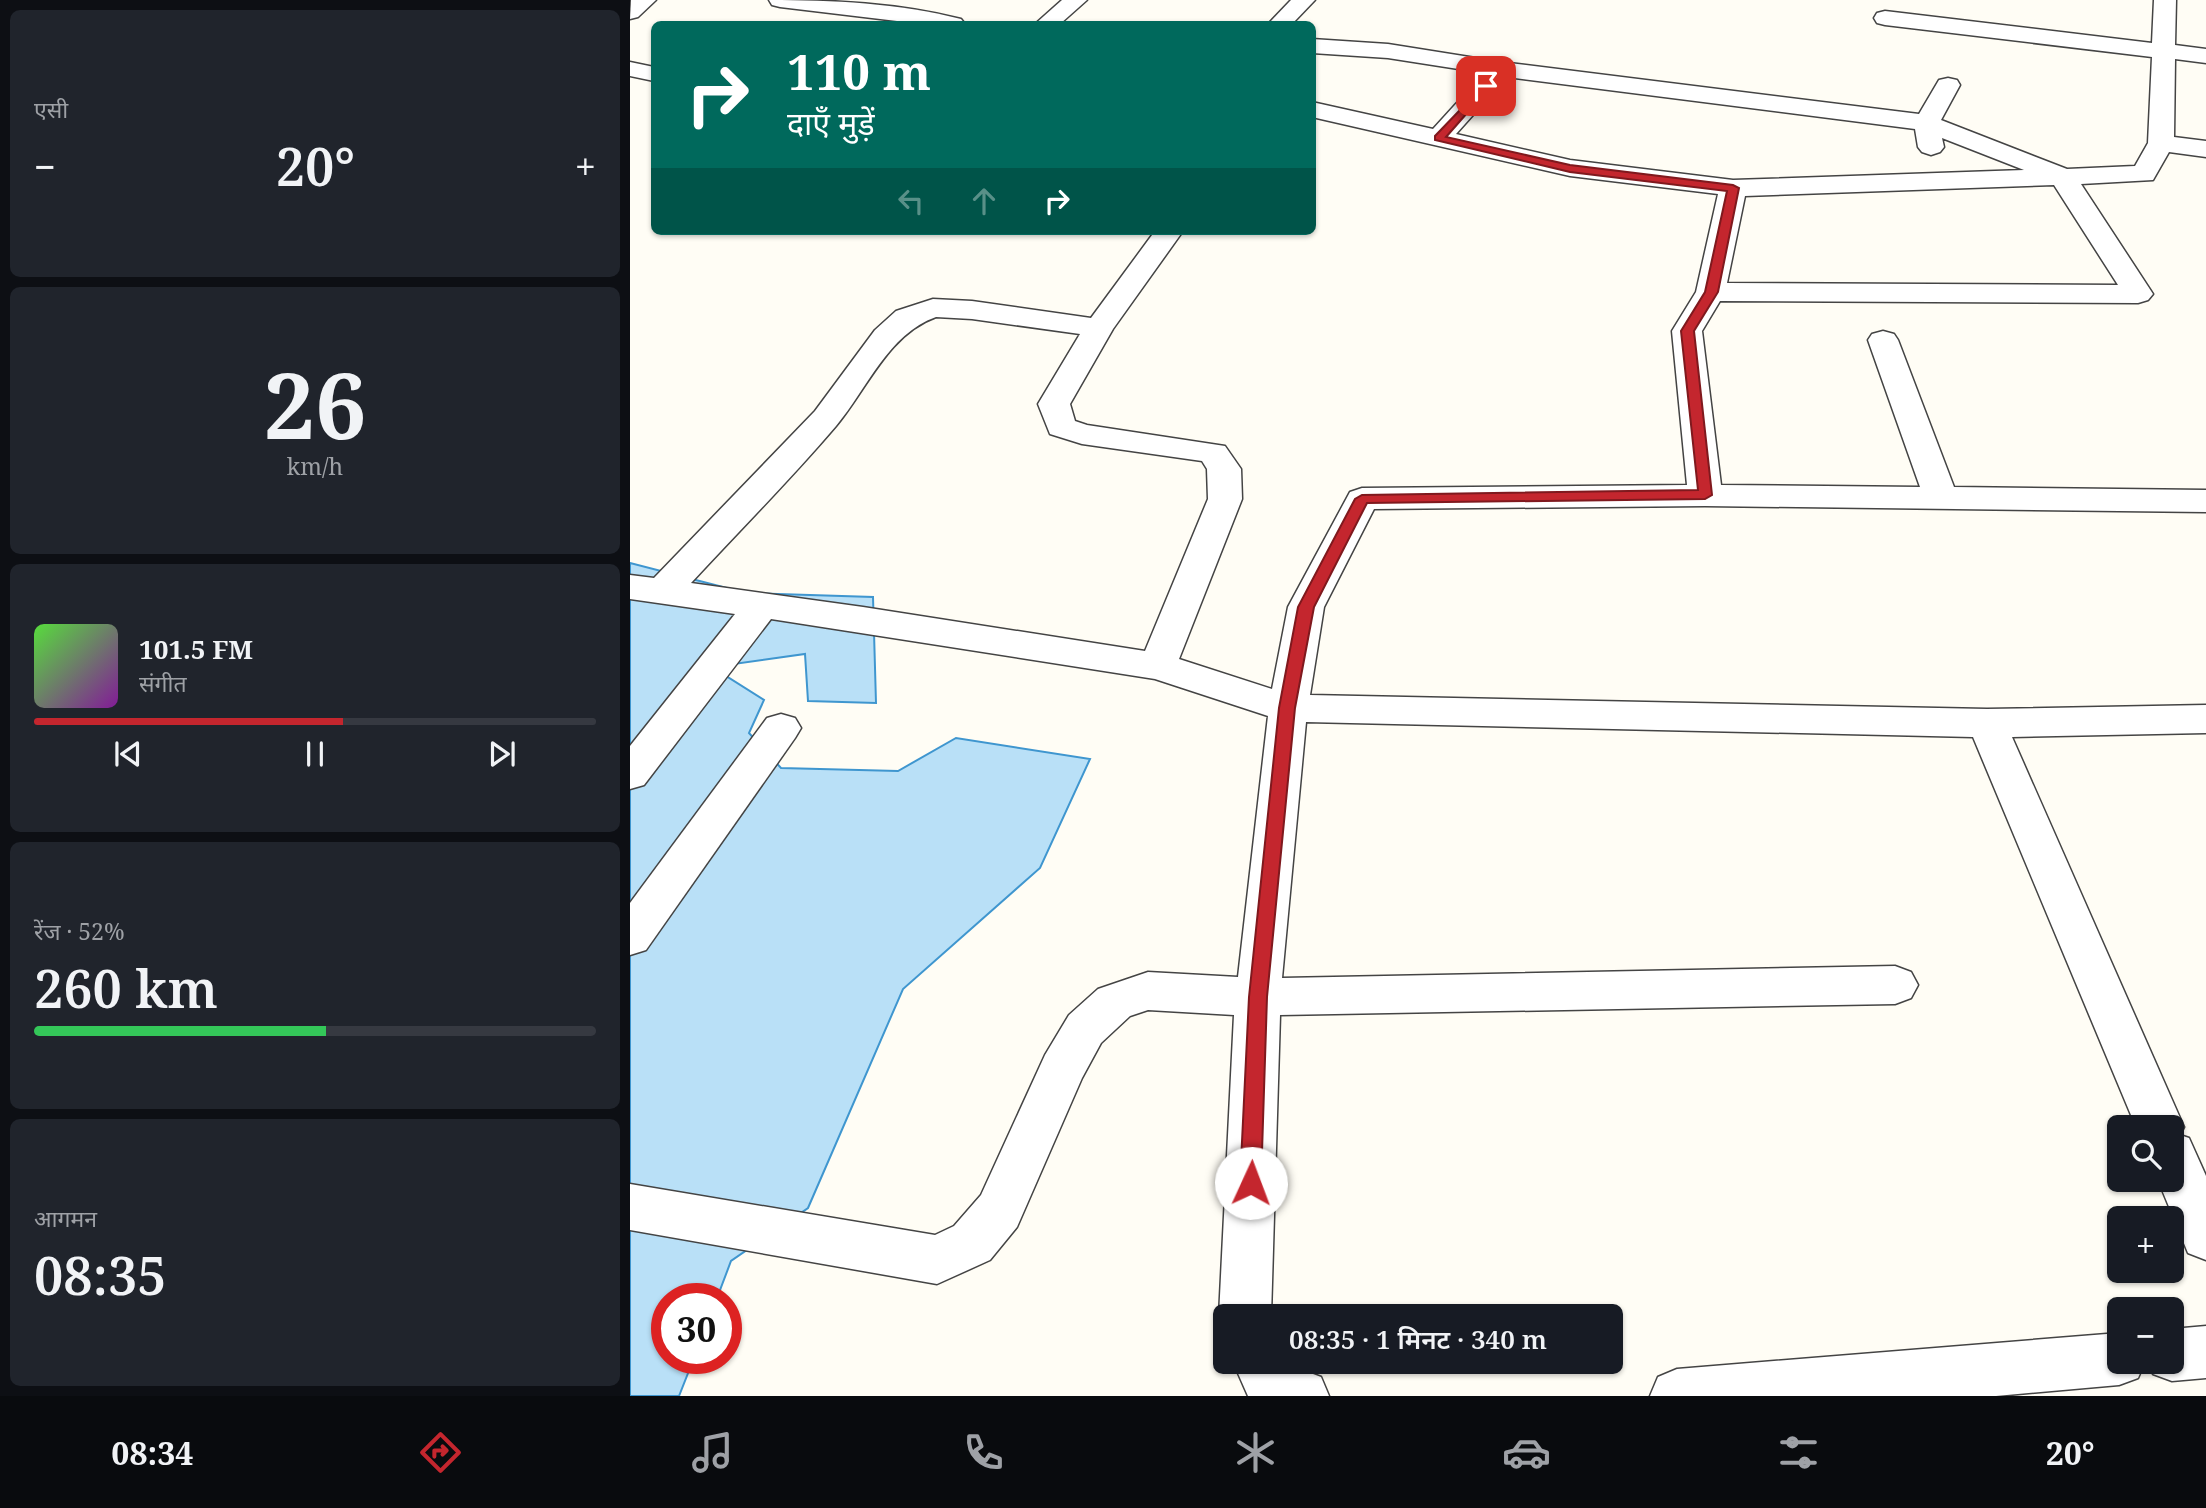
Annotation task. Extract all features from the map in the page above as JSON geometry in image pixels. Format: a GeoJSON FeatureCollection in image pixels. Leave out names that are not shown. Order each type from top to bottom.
{"type":"FeatureCollection","features":[{"type":"Feature","properties":{"kind":"street"},"geometry":{"type":"LineString","coordinates":[[630,12],[645,0]]}},
{"type":"Feature","properties":{"kind":"street"},"geometry":{"type":"LineString","coordinates":[[780,0],[939,21]]}},
{"type":"Feature","properties":{"kind":"street"},"geometry":{"type":"LineString","coordinates":[[1050,21],[1076,0]]}},
{"type":"Feature","properties":{"kind":"street"},"geometry":{"type":"LineString","coordinates":[[1282,21],[1304,0]]}},
{"type":"Feature","properties":{"kind":"street"},"geometry":{"type":"LineString","coordinates":[[1316,110],[1570,168],[1733,188],[2144,174],[2161,143],[2165,0]]}},
{"type":"Feature","properties":{"kind":"street"},"geometry":{"type":"LineString","coordinates":[[1885,18],[2206,56]]}},
{"type":"Feature","properties":{"kind":"street"},"geometry":{"type":"LineString","coordinates":[[1316,46],[1388,51],[1501,69],[1927,123],[2062,176],[2138,294],[1712,292]]}},
{"type":"Feature","properties":{"kind":"street"},"geometry":{"type":"LineString","coordinates":[[630,69],[651,73]]}},
{"type":"Feature","properties":{"kind":"street"},"geometry":{"type":"LineString","coordinates":[[1439,138],[1501,69]]}},
{"type":"Feature","properties":{"kind":"street"},"geometry":{"type":"LineString","coordinates":[[1937,181],[1927,123],[1948,85]]}},
{"type":"Feature","properties":{"kind":"street"},"geometry":{"type":"LineString","coordinates":[[2161,143],[2206,149]]}},
{"type":"Feature","properties":{"kind":"street"},"geometry":{"type":"LineString","coordinates":[[1705,495],[1687,331],[1712,292],[1733,188]]}},
{"type":"Feature","properties":{"kind":"street"},"geometry":{"type":"LineString","coordinates":[[1158,666],[1225,499],[1224,469],[1213,453],[1082,434],[1061,426],[1054,404],[1099,328],[1166,235]]}},
{"type":"Feature","properties":{"kind":"street"},"geometry":{"type":"LineString","coordinates":[[646,589],[827,418],[886,336],[907,317],[933,308],[972,310],[1099,328]]}},
{"type":"Feature","properties":{"kind":"street"},"geometry":{"type":"LineString","coordinates":[[1883,340],[1941,499]]}},
{"type":"Feature","properties":{"kind":"street"},"geometry":{"type":"LineString","coordinates":[[1245,1304],[1258,997],[1287,708],[1306,607],[1362,499],[1705,495],[2206,501]]}},
{"type":"Feature","properties":{"kind":"street"},"geometry":{"type":"LineString","coordinates":[[646,589],[863,619],[1158,666],[1287,708],[1987,723],[2206,719]]}},
{"type":"Feature","properties":{"kind":"street"},"geometry":{"type":"LineString","coordinates":[[630,774],[761,606]]}},
{"type":"Feature","properties":{"kind":"street"},"geometry":{"type":"LineString","coordinates":[[1987,723],[2155,1115]]}},
{"type":"Feature","properties":{"kind":"street"},"geometry":{"type":"LineString","coordinates":[[630,937],[781,727]]}},
{"type":"Feature","properties":{"kind":"street"},"geometry":{"type":"LineString","coordinates":[[630,1207],[937,1260],[972,1243],[999,1211],[1062,1069],[1085,1029],[1115,1002],[1148,991],[1258,997],[1895,985]]}},
{"type":"Feature","properties":{"kind":"street"},"geometry":{"type":"LineString","coordinates":[[2184,1183],[2206,1236]]}},
{"type":"Feature","properties":{"kind":"street"},"geometry":{"type":"LineString","coordinates":[[2184,1354],[2206,1352]]}},
{"type":"Feature","properties":{"kind":"street"},"geometry":{"type":"LineString","coordinates":[[1677,1396],[2107,1360]]}},
{"type":"Feature","properties":{"kind":"street"},"geometry":{"type":"LineString","coordinates":[[1266,1374],[1271,1386],[1302,1396]]}},
{"type":"Feature","properties":{"kind":"water"},"geometry":{"type":"Polygon","coordinates":[[[630,563],[746,593],[873,597],[876,703],[808,701],[805,654],[712,667],[764,700],[749,733],[781,768],[898,771],[956,738],[1090,759],[1040,868],[903,989],[808,1208],[731,1261],[723,1283],[651,1283],[651,1374],[688,1374],[679,1396],[630,1396],[630,563]]]}},
{"type":"Feature","properties":{"kind":"route"},"geometry":{"type":"LineString","coordinates":[[1251,1183],[1258,997],[1287,708],[1306,607],[1362,499],[1705,495],[1687,331],[1712,292],[1733,188],[1570,168],[1439,138],[1486,86]]}}]}
